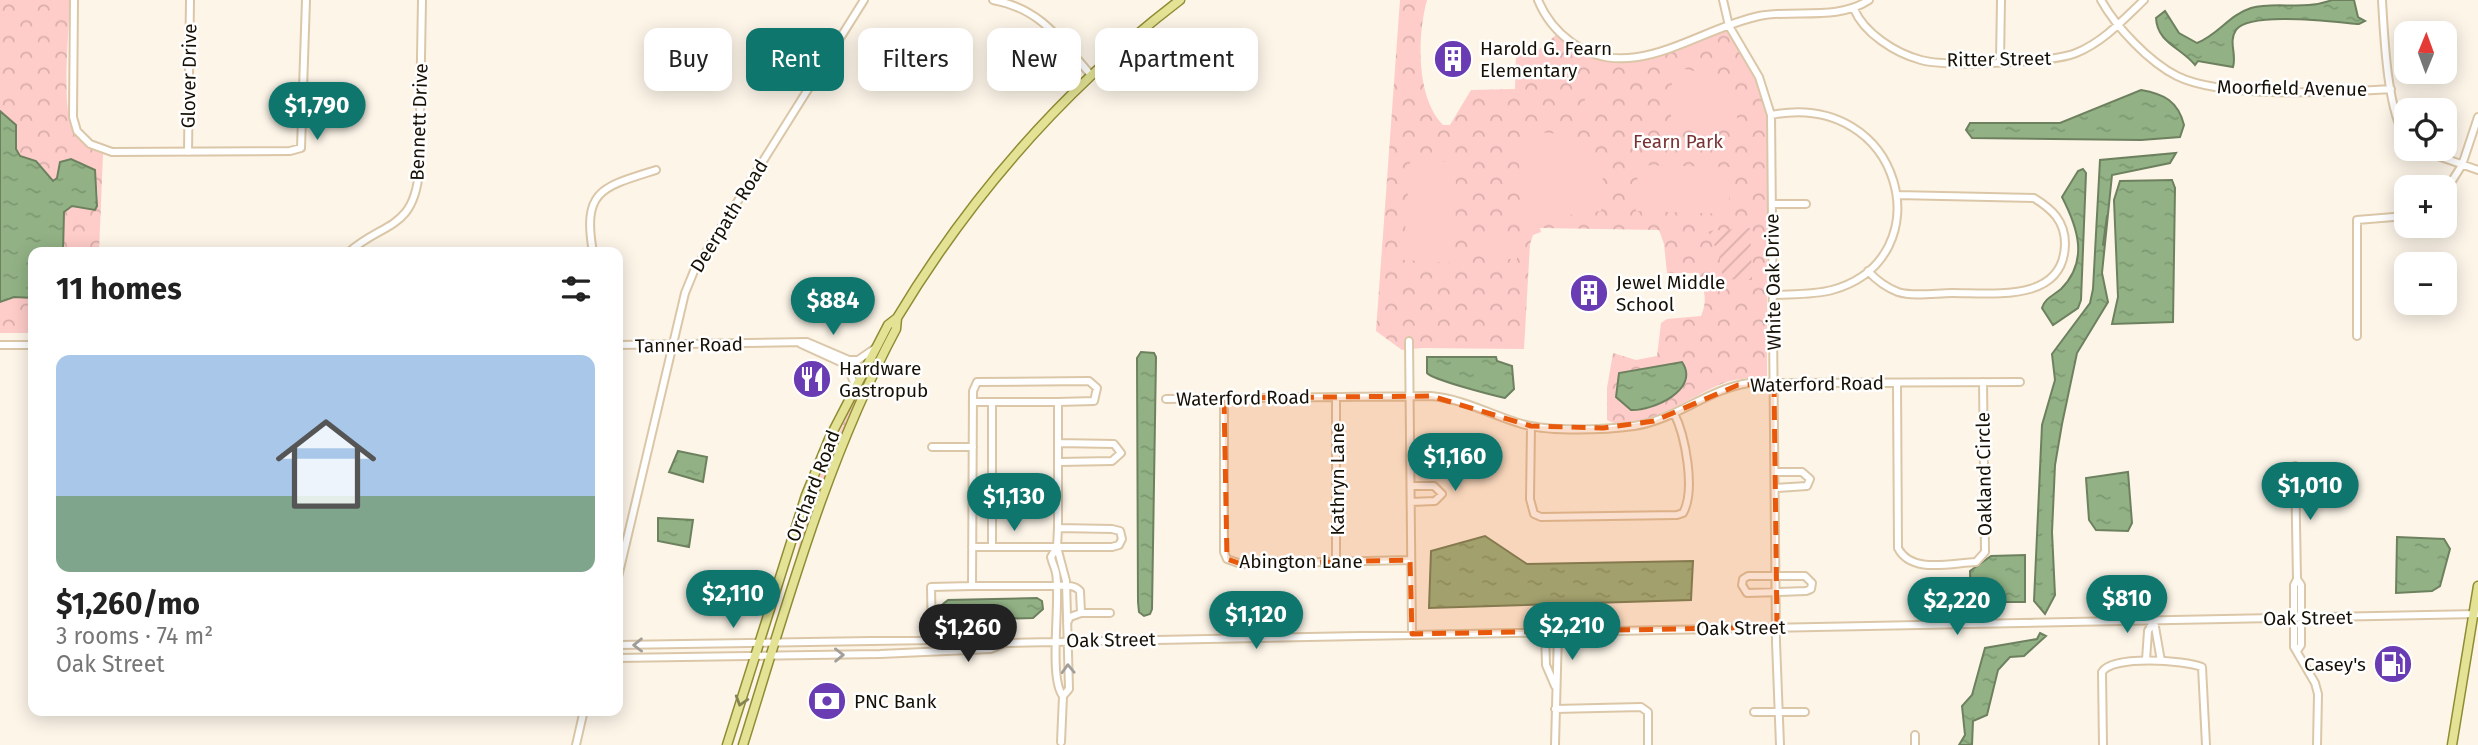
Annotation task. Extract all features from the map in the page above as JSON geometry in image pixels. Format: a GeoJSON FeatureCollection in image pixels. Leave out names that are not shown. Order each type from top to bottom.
{"type":"FeatureCollection","features":[{"type":"Feature","properties":{"kind":"main road","name":"Orchard Road"},"geometry":{"type":"LineString","coordinates":[[727,745],[802,507],[855,385],[888,324],[897,318],[974,203],[1047,119],[1091,75],[1180,0]]}},
{"type":"Feature","properties":{"kind":"main road","name":"Orchard Road"},"geometry":{"type":"LineString","coordinates":[[743,745],[832,469],[860,400],[896,329],[897,318]]}},
{"type":"Feature","properties":{"kind":"main road"},"geometry":{"type":"LineString","coordinates":[[2452,745],[2478,586]]}},
{"type":"Feature","properties":{"kind":"street"},"geometry":{"type":"LineString","coordinates":[[74,0],[72,104],[74,122],[81,136],[90,144],[106,151],[188,152],[290,151],[301,148],[306,0]]}},
{"type":"Feature","properties":{"kind":"street","name":"Glover Drive"},"geometry":{"type":"LineString","coordinates":[[188,152],[190,0]]}},
{"type":"Feature","properties":{"kind":"street","name":"Bennett Drive"},"geometry":{"type":"LineString","coordinates":[[357,247],[393,226],[410,206],[416,193],[419,171],[422,0]]}},
{"type":"Feature","properties":{"kind":"street","name":"Deerpath Road"},"geometry":{"type":"LineString","coordinates":[[623,556],[685,293],[694,271],[864,0]]}},
{"type":"Feature","properties":{"kind":"street"},"geometry":{"type":"LineString","coordinates":[[993,0],[1020,2],[1041,18],[1091,75]]}},
{"type":"Feature","properties":{"kind":"street"},"geometry":{"type":"LineString","coordinates":[[1538,0],[1550,23],[1573,44],[1599,57],[1620,60],[1654,54],[1758,16],[1854,9],[1869,0]]}},
{"type":"Feature","properties":{"kind":"street","name":"White Oak Drive"},"geometry":{"type":"LineString","coordinates":[[1723,0],[1729,26],[1759,77],[1771,115],[1777,712],[1780,745]]}},
{"type":"Feature","properties":{"kind":"street"},"geometry":{"type":"LineString","coordinates":[[2000,61],[2001,0]]}},
{"type":"Feature","properties":{"kind":"street","name":"Moorfield Avenue"},"geometry":{"type":"LineString","coordinates":[[2101,0],[2119,24],[2159,64],[2199,85],[2241,89],[2392,89]]}},
{"type":"Feature","properties":{"kind":"street","name":"Ritter Street"},"geometry":{"type":"LineString","coordinates":[[1854,9],[1861,23],[1874,35],[1923,61],[2039,61],[2070,55],[2094,44],[2144,0]]}},
{"type":"Feature","properties":{"kind":"street"},"geometry":{"type":"LineString","coordinates":[[2382,0],[2394,103]]}},
{"type":"Feature","properties":{"kind":"street"},"geometry":{"type":"LineString","coordinates":[[1771,115],[1791,112],[1825,115],[1861,131],[1886,159],[1897,195],[1894,228],[1881,256],[1868,271],[1834,290],[1813,294],[1774,295]]}},
{"type":"Feature","properties":{"kind":"street"},"geometry":{"type":"LineString","coordinates":[[2456,175],[2462,166],[2478,117]]}},
{"type":"Feature","properties":{"kind":"street"},"geometry":{"type":"LineString","coordinates":[[2449,161],[2478,170]]}},
{"type":"Feature","properties":{"kind":"street"},"geometry":{"type":"LineString","coordinates":[[592,247],[589,216],[595,198],[612,185],[656,170]]}},
{"type":"Feature","properties":{"kind":"street"},"geometry":{"type":"LineString","coordinates":[[1868,271],[1879,283],[1901,293],[2018,293],[2047,282],[2062,264],[2065,237],[2060,221],[2050,207],[2034,198],[1897,195]]}},
{"type":"Feature","properties":{"kind":"street"},"geometry":{"type":"LineString","coordinates":[[1773,204],[1806,204]]}},
{"type":"Feature","properties":{"kind":"street"},"geometry":{"type":"LineString","coordinates":[[2357,336],[2357,220],[2394,217]]}},
{"type":"Feature","properties":{"kind":"street"},"geometry":{"type":"LineString","coordinates":[[1409,341],[1412,634]]}},
{"type":"Feature","properties":{"kind":"street","name":"Tanner Road"},"geometry":{"type":"LineString","coordinates":[[623,345],[812,343],[849,360],[858,360],[874,349]]}},
{"type":"Feature","properties":{"kind":"street","name":"Tanner Road"},"geometry":{"type":"LineString","coordinates":[[801,344],[847,365],[855,385]]}},
{"type":"Feature","properties":{"kind":"street"},"geometry":{"type":"LineString","coordinates":[[0,345],[28,345]]}},
{"type":"Feature","properties":{"kind":"street"},"geometry":{"type":"LineString","coordinates":[[972,586],[973,402],[974,385],[980,381],[1088,381],[1096,386],[1094,401],[973,402]]}},
{"type":"Feature","properties":{"kind":"street","name":"Oakland Circle"},"geometry":{"type":"LineString","coordinates":[[1897,383],[1898,548],[1903,558],[1913,564],[1976,562],[1985,552],[1983,382]]}},
{"type":"Feature","properties":{"kind":"street","name":"Waterford Road"},"geometry":{"type":"LineString","coordinates":[[1166,399],[1443,397],[1462,401],[1531,426],[1634,426],[1674,413],[1716,392],[1738,385],[2020,382]]}},
{"type":"Feature","properties":{"kind":"street","name":"Kathryn Lane"},"geometry":{"type":"LineString","coordinates":[[1336,397],[1336,561]]}},
{"type":"Feature","properties":{"kind":"street","name":"Abington Lane"},"geometry":{"type":"LineString","coordinates":[[1224,398],[1224,552],[1227,559],[1241,564],[1410,560]]}},
{"type":"Feature","properties":{"kind":"street"},"geometry":{"type":"LineString","coordinates":[[992,402],[992,547]]}},
{"type":"Feature","properties":{"kind":"street"},"geometry":{"type":"LineString","coordinates":[[1058,402],[1058,528],[1056,547],[1051,557],[1056,574],[1058,689],[1063,696],[1061,742]]}},
{"type":"Feature","properties":{"kind":"street"},"geometry":{"type":"LineString","coordinates":[[1531,426],[1530,499],[1534,514],[1541,517],[1677,515],[1683,513],[1687,502],[1686,446],[1674,413]]}},
{"type":"Feature","properties":{"kind":"street"},"geometry":{"type":"LineString","coordinates":[[1058,443],[1111,443],[1117,445],[1121,453],[1112,461],[1059,462]]}},
{"type":"Feature","properties":{"kind":"street"},"geometry":{"type":"LineString","coordinates":[[932,447],[973,447]]}},
{"type":"Feature","properties":{"kind":"street"},"geometry":{"type":"LineString","coordinates":[[2295,466],[2297,579],[2301,585],[2294,647],[2318,694],[2317,745]]}},
{"type":"Feature","properties":{"kind":"street"},"geometry":{"type":"LineString","coordinates":[[1775,472],[1802,472],[1810,479],[1807,486],[1802,488],[1776,488]]}},
{"type":"Feature","properties":{"kind":"street"},"geometry":{"type":"LineString","coordinates":[[1410,486],[1434,486],[1442,494],[1435,501],[1411,502]]}},
{"type":"Feature","properties":{"kind":"street"},"geometry":{"type":"LineString","coordinates":[[972,547],[1112,547],[1119,545],[1122,539],[1120,531],[1112,529],[1058,528]]}},
{"type":"Feature","properties":{"kind":"street"},"geometry":{"type":"LineString","coordinates":[[1056,547],[1066,586],[1069,689],[1063,696]]}},
{"type":"Feature","properties":{"kind":"street"},"geometry":{"type":"LineString","coordinates":[[1056,574],[1064,571]]}},
{"type":"Feature","properties":{"kind":"street"},"geometry":{"type":"LineString","coordinates":[[1748,576],[1805,576],[1812,583],[1811,589],[1805,591],[1776,593],[1747,593],[1742,585],[1743,579],[1748,576]]}},
{"type":"Feature","properties":{"kind":"street"},"geometry":{"type":"LineString","coordinates":[[931,578],[932,640]]}},
{"type":"Feature","properties":{"kind":"street"},"geometry":{"type":"LineString","coordinates":[[931,587],[1066,586],[1080,591],[1081,613]]}},
{"type":"Feature","properties":{"kind":"street"},"geometry":{"type":"LineString","coordinates":[[1066,625],[1070,617],[1081,613],[1110,613]]}},
{"type":"Feature","properties":{"kind":"street","name":"Oak Street"},"geometry":{"type":"LineString","coordinates":[[623,659],[991,649],[1004,643],[1067,641],[2475,615]]}},
{"type":"Feature","properties":{"kind":"street"},"geometry":{"type":"LineString","coordinates":[[2146,660],[2148,631],[2154,621]]}},
{"type":"Feature","properties":{"kind":"street"},"geometry":{"type":"LineString","coordinates":[[2154,621],[2161,661]]}},
{"type":"Feature","properties":{"kind":"street"},"geometry":{"type":"LineString","coordinates":[[1545,632],[1546,665],[1555,686],[1555,745]]}},
{"type":"Feature","properties":{"kind":"street"},"geometry":{"type":"LineString","coordinates":[[1555,686],[1559,677],[1558,632]]}},
{"type":"Feature","properties":{"kind":"street","name":"Oak Street"},"geometry":{"type":"LineString","coordinates":[[623,645],[996,639],[1004,643]]}},
{"type":"Feature","properties":{"kind":"street"},"geometry":{"type":"LineString","coordinates":[[2103,745],[2102,671],[2110,664],[2146,660],[2202,667],[2206,745]]}},
{"type":"Feature","properties":{"kind":"street"},"geometry":{"type":"LineString","coordinates":[[1555,709],[1641,707],[1648,712],[1648,745]]}},
{"type":"Feature","properties":{"kind":"street"},"geometry":{"type":"LineString","coordinates":[[1754,712],[1805,712]]}},
{"type":"Feature","properties":{"kind":"street"},"geometry":{"type":"LineString","coordinates":[[576,745],[583,716]]}},
{"type":"Feature","properties":{"kind":"street"},"geometry":{"type":"LineString","coordinates":[[1915,735],[1915,745]]}},
{"type":"Feature","properties":{"kind":"highlighted area"},"geometry":{"type":"Polygon","coordinates":[[[1774,383],[1777,627],[1412,634],[1410,560],[1241,564],[1227,559],[1224,398],[1431,396],[1531,426],[1603,428],[1654,421],[1738,385],[1774,383]]]}},
{"type":"Feature","properties":{"kind":"green space"},"geometry":{"type":"Polygon","coordinates":[[[0,0],[70,0],[67,105],[73,131],[90,148],[103,154],[99,247],[63,247],[64,212],[72,206],[95,210],[98,194],[91,172],[86,166],[71,159],[60,162],[57,178],[53,181],[36,161],[20,156],[14,127],[0,111],[0,0]]]}},
{"type":"Feature","properties":{"kind":"green space","name":"Fearn Park"},"geometry":{"type":"Polygon","coordinates":[[[1400,0],[1427,0],[1421,31],[1423,83],[1434,113],[1443,125],[1450,125],[1471,90],[1515,89],[1516,54],[1535,53],[1557,34],[1579,48],[1600,56],[1621,58],[1660,52],[1726,28],[1757,77],[1767,106],[1767,377],[1724,383],[1649,419],[1619,424],[1607,420],[1607,388],[1613,353],[1636,360],[1657,356],[1661,323],[1667,319],[1701,316],[1703,310],[1704,295],[1699,273],[1667,273],[1664,244],[1659,230],[1540,228],[1541,232],[1533,235],[1530,244],[1524,349],[1402,350],[1376,331],[1400,0]]]}},
{"type":"Feature","properties":{"kind":"green space"},"geometry":{"type":"Polygon","coordinates":[[[1673,68],[1699,73],[1717,84],[1731,102],[1740,126],[1673,130],[1670,108],[1673,68]]]}},
{"type":"Feature","properties":{"kind":"green space"},"geometry":{"type":"Polygon","coordinates":[[[1587,95],[1600,101],[1590,121],[1578,116],[1587,95]]]}},
{"type":"Feature","properties":{"kind":"green space"},"geometry":{"type":"Polygon","coordinates":[[[1522,132],[1562,134],[1589,144],[1597,154],[1602,168],[1601,211],[1552,217],[1522,217],[1519,164],[1522,132]]]}},
{"type":"Feature","properties":{"kind":"green space"},"geometry":{"type":"Polygon","coordinates":[[[1410,162],[1456,162],[1455,263],[1403,260],[1410,162]]]}},
{"type":"Feature","properties":{"kind":"green space"},"geometry":{"type":"Polygon","coordinates":[[[1638,165],[1732,167],[1728,214],[1636,211],[1638,165]]]}},
{"type":"Feature","properties":{"kind":"green space"},"geometry":{"type":"Polygon","coordinates":[[[1750,228],[1752,280],[1723,279],[1719,255],[1708,231],[1750,228]]]}},
{"type":"Feature","properties":{"kind":"green space"},"geometry":{"type":"Polygon","coordinates":[[[1490,235],[1503,236],[1503,258],[1489,258],[1490,235]]]}},
{"type":"Feature","properties":{"kind":"green space"},"geometry":{"type":"Polygon","coordinates":[[[1504,236],[1518,236],[1517,259],[1504,259],[1504,236]]]}},
{"type":"Feature","properties":{"kind":"green space"},"geometry":{"type":"Polygon","coordinates":[[[14,297],[28,298],[28,333],[0,333],[0,302],[14,297]]]}},
{"type":"Feature","properties":{"kind":"green space"},"geometry":{"type":"Polygon","coordinates":[[[872,362],[797,554],[810,496],[872,362]]]}},
{"type":"Feature","properties":{"kind":"water"},"geometry":{"type":"Polygon","coordinates":[[[2332,0],[2354,0],[2358,17],[2365,21],[2359,24],[2274,19],[2244,24],[2234,35],[2233,67],[2198,61],[2195,65],[2165,39],[2157,26],[2156,18],[2165,11],[2179,33],[2197,43],[2236,15],[2251,8],[2311,5],[2332,0]]]}},
{"type":"Feature","properties":{"kind":"water"},"geometry":{"type":"Polygon","coordinates":[[[2141,90],[2157,94],[2174,104],[2184,125],[2180,137],[2141,140],[1972,138],[1966,130],[1970,123],[2060,123],[2141,90]]]}},
{"type":"Feature","properties":{"kind":"water"},"geometry":{"type":"Polygon","coordinates":[[[0,111],[16,125],[16,149],[20,156],[36,161],[53,181],[57,178],[60,162],[71,159],[95,170],[97,206],[95,210],[72,206],[64,212],[63,247],[28,247],[28,298],[14,297],[0,302],[0,111]]]}},
{"type":"Feature","properties":{"kind":"water"},"geometry":{"type":"Polygon","coordinates":[[[2176,153],[2170,163],[2112,175],[2102,273],[2108,302],[2077,353],[2062,424],[2055,465],[2052,532],[2055,595],[2045,614],[2034,601],[2042,425],[2055,380],[2052,354],[2090,303],[2100,160],[2176,153]]]}},
{"type":"Feature","properties":{"kind":"water"},"geometry":{"type":"Polygon","coordinates":[[[2083,169],[2086,173],[2081,300],[2078,308],[2053,325],[2042,308],[2043,305],[2070,278],[2078,256],[2076,232],[2062,197],[2078,171],[2083,169]]]}},
{"type":"Feature","properties":{"kind":"water"},"geometry":{"type":"Polygon","coordinates":[[[2172,180],[2175,188],[2173,322],[2112,324],[2118,297],[2114,200],[2120,181],[2172,180]]]}},
{"type":"Feature","properties":{"kind":"water"},"geometry":{"type":"Polygon","coordinates":[[[1141,352],[1154,353],[1156,357],[1152,609],[1150,614],[1144,616],[1139,612],[1138,602],[1137,358],[1141,352]]]}},
{"type":"Feature","properties":{"kind":"water"},"geometry":{"type":"Polygon","coordinates":[[[1427,357],[1496,357],[1497,361],[1512,366],[1514,389],[1505,398],[1440,379],[1427,373],[1427,357]]]}},
{"type":"Feature","properties":{"kind":"water"},"geometry":{"type":"Polygon","coordinates":[[[1682,362],[1686,372],[1685,381],[1680,390],[1661,403],[1631,410],[1616,397],[1619,373],[1682,362]]]}},
{"type":"Feature","properties":{"kind":"water"},"geometry":{"type":"Polygon","coordinates":[[[678,451],[707,457],[703,482],[669,472],[678,451]]]}},
{"type":"Feature","properties":{"kind":"water"},"geometry":{"type":"Polygon","coordinates":[[[2128,472],[2132,523],[2128,531],[2096,530],[2089,520],[2086,478],[2128,472]]]}},
{"type":"Feature","properties":{"kind":"water"},"geometry":{"type":"Polygon","coordinates":[[[658,518],[693,520],[689,547],[658,541],[658,518]]]}},
{"type":"Feature","properties":{"kind":"water"},"geometry":{"type":"Polygon","coordinates":[[[1485,536],[1527,564],[1693,561],[1691,600],[1429,608],[1431,551],[1485,536]]]}},
{"type":"Feature","properties":{"kind":"water"},"geometry":{"type":"Polygon","coordinates":[[[2397,537],[2444,539],[2450,549],[2440,586],[2432,591],[2396,593],[2397,537]]]}},
{"type":"Feature","properties":{"kind":"water"},"geometry":{"type":"Polygon","coordinates":[[[2025,555],[2025,602],[1971,602],[1970,571],[1991,556],[2025,555]]]}},
{"type":"Feature","properties":{"kind":"water"},"geometry":{"type":"Polygon","coordinates":[[[1037,598],[1042,601],[1043,609],[1033,618],[949,620],[942,616],[943,604],[948,600],[1037,598]]]}},
{"type":"Feature","properties":{"kind":"water"},"geometry":{"type":"Polygon","coordinates":[[[2040,633],[2046,636],[2024,656],[2010,657],[1998,670],[1987,715],[1973,721],[1972,745],[1959,745],[1965,735],[1962,706],[1972,695],[1985,648],[2037,639],[2040,633]]]}},
{"type":"Feature","properties":{"kind":"waterway"},"geometry":{"type":"LineString","coordinates":[[2103,245],[2107,216]]}},
{"type":"Feature","properties":{"kind":"place","name":"Harold G. Fearn Elementary"},"geometry":{"type":"Point","coordinates":[1453,59]}},
{"type":"Feature","properties":{"kind":"place","name":"Jewel Middle School"},"geometry":{"type":"Point","coordinates":[1589,293]}},
{"type":"Feature","properties":{"kind":"place","name":"Hardware Gastropub"},"geometry":{"type":"Point","coordinates":[812,379]}},
{"type":"Feature","properties":{"kind":"place","name":"Casey's"},"geometry":{"type":"Point","coordinates":[2393,664]}},
{"type":"Feature","properties":{"kind":"place","name":"PNC Bank"},"geometry":{"type":"Point","coordinates":[827,701]}}]}
